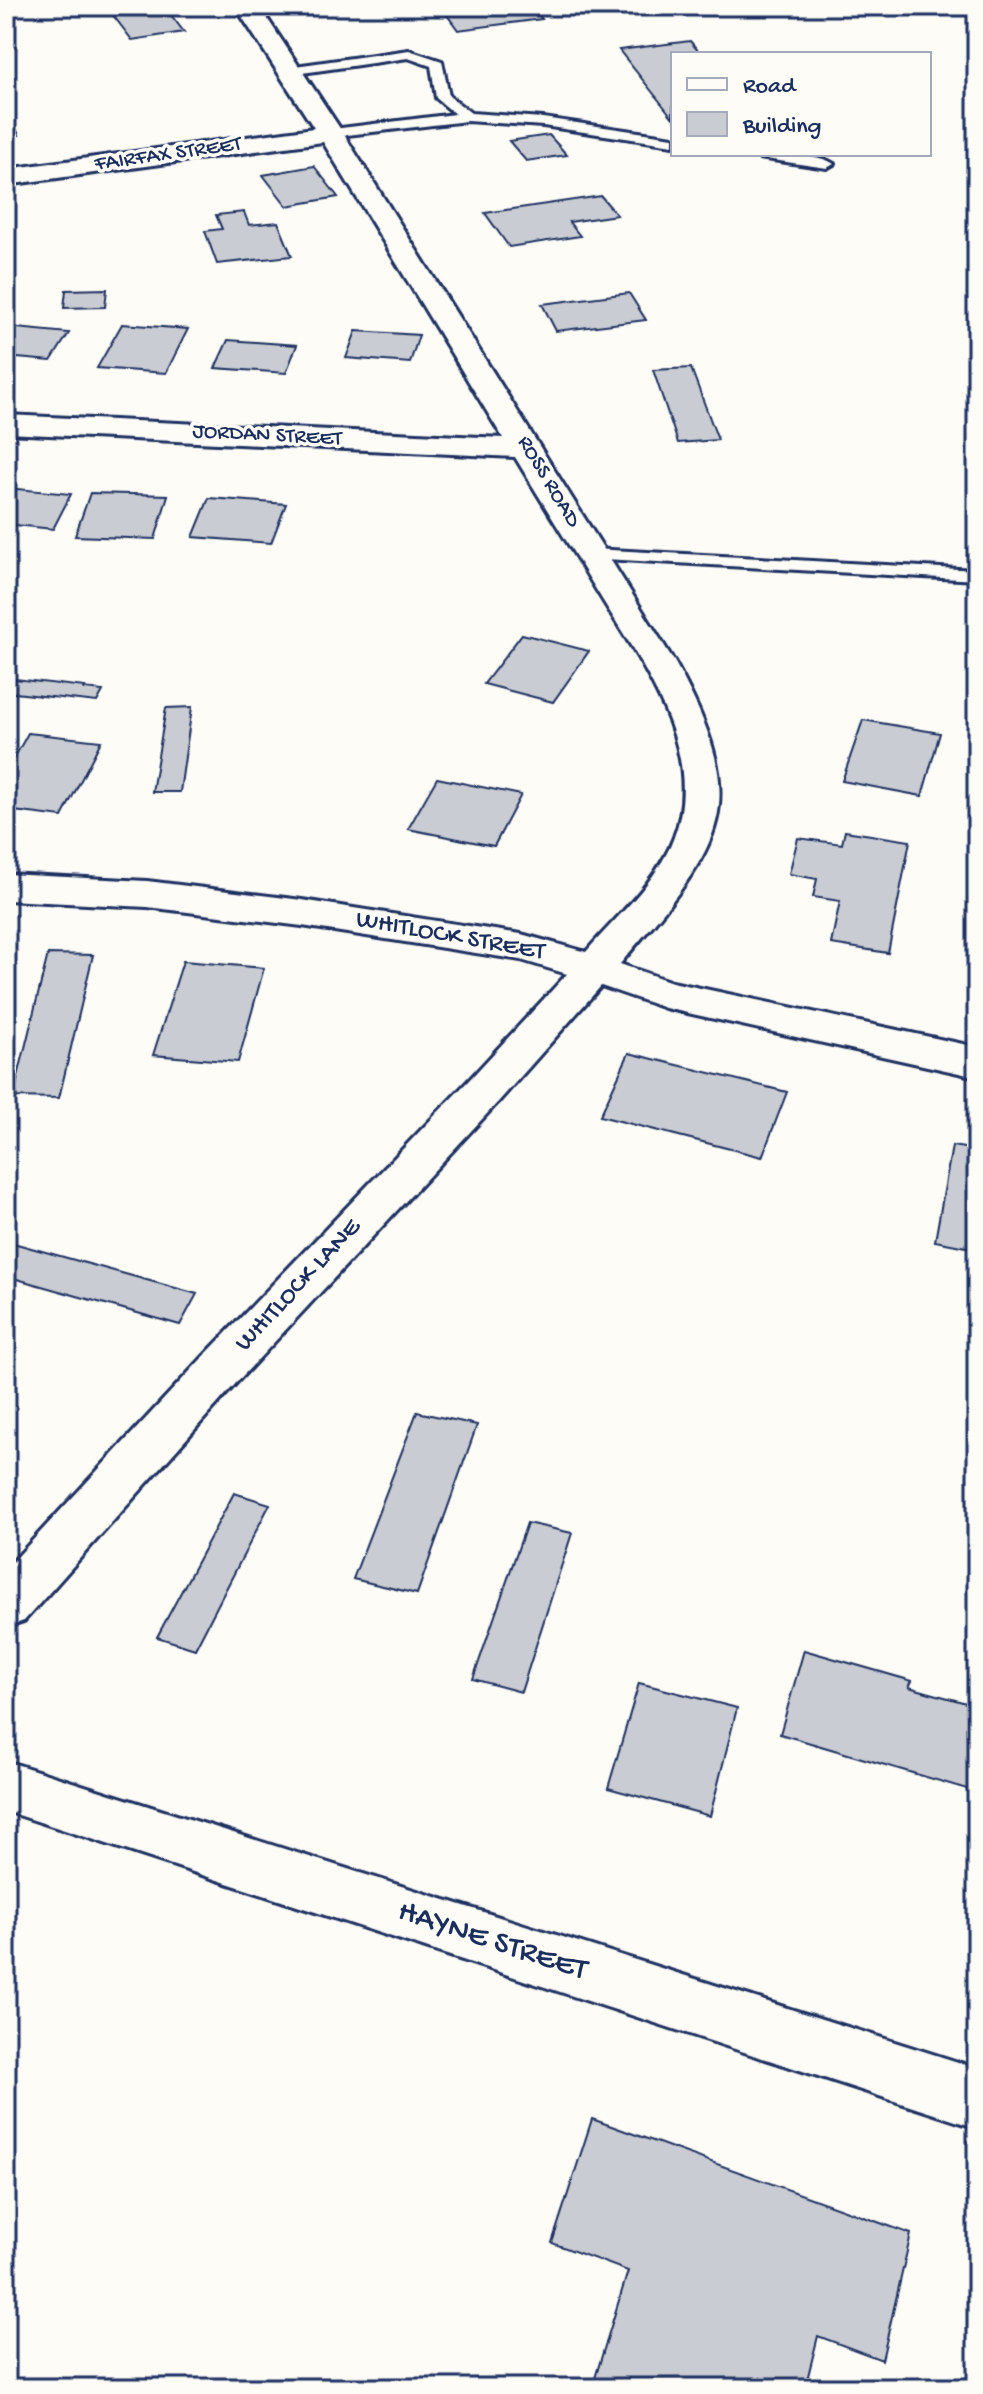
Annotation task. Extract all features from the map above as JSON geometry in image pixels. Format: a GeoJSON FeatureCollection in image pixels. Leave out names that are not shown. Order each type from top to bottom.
{"type":"FeatureCollection","features":[{"type":"Feature","properties":{"kind":"street","name":"ROSS ROAD"},"geometry":{"type":"LineString","coordinates":[[247,6],[330,133],[592,554],[681,706],[699,754],[702,793],[695,833],[676,873],[594,970]]}},
{"type":"Feature","properties":{"kind":"street","name":"FAIRFAX STREET"},"geometry":{"type":"LineString","coordinates":[[6,177],[330,133]]}},
{"type":"Feature","properties":{"kind":"street","name":"JORDAN STREET"},"geometry":{"type":"LineString","coordinates":[[6,424],[527,448]]}},
{"type":"Feature","properties":{"kind":"street","name":"WHITLOCK STREET"},"geometry":{"type":"LineString","coordinates":[[6,887],[147,894],[302,913],[521,947],[558,956],[665,994],[977,1062]]}},
{"type":"Feature","properties":{"kind":"street","name":"WHITLOCK LANE"},"geometry":{"type":"LineString","coordinates":[[6,1605],[331,1251],[529,1045],[594,970]]}},
{"type":"Feature","properties":{"kind":"street","name":"HAYNE STREET"},"geometry":{"type":"LineString","coordinates":[[6,1786],[977,2098]]}},
{"type":"Feature","properties":{"kind":"lane"},"geometry":{"type":"LineString","coordinates":[[288,71],[409,54],[437,64],[443,98],[467,117]]}},
{"type":"Feature","properties":{"kind":"lane"},"geometry":{"type":"LineString","coordinates":[[330,133],[467,117],[543,122],[671,141]]}},
{"type":"Feature","properties":{"kind":"lane"},"geometry":{"type":"LineString","coordinates":[[773,156],[827,164]]}},
{"type":"Feature","properties":{"kind":"lane"},"geometry":{"type":"LineString","coordinates":[[592,554],[977,575]]}},
{"type":"Feature","properties":{"kind":"building"},"geometry":{"type":"Polygon","coordinates":[[[106,6],[164,6],[184,32],[132,40],[106,6]]]}},
{"type":"Feature","properties":{"kind":"building"},"geometry":{"type":"Polygon","coordinates":[[[531,6],[542,19],[458,30],[442,8],[531,6]]]}},
{"type":"Feature","properties":{"kind":"building"},"geometry":{"type":"Polygon","coordinates":[[[690,41],[699,52],[671,52],[671,115],[619,50],[690,41]]]}},
{"type":"Feature","properties":{"kind":"building"},"geometry":{"type":"Polygon","coordinates":[[[6,114],[9,114],[19,135],[6,137],[6,114]]]}},
{"type":"Feature","properties":{"kind":"building"},"geometry":{"type":"Polygon","coordinates":[[[549,135],[567,155],[526,161],[509,141],[549,135]]]}},
{"type":"Feature","properties":{"kind":"building"},"geometry":{"type":"Polygon","coordinates":[[[314,166],[338,197],[287,206],[263,175],[314,166]]]}},
{"type":"Feature","properties":{"kind":"building"},"geometry":{"type":"Polygon","coordinates":[[[601,196],[617,215],[569,222],[580,236],[509,247],[485,213],[601,196]]]}},
{"type":"Feature","properties":{"kind":"building"},"geometry":{"type":"Polygon","coordinates":[[[244,212],[249,225],[278,222],[292,256],[217,264],[205,231],[222,229],[216,215],[244,212]]]}},
{"type":"Feature","properties":{"kind":"building"},"geometry":{"type":"Polygon","coordinates":[[[107,289],[105,307],[64,308],[66,290],[107,289]]]}},
{"type":"Feature","properties":{"kind":"building"},"geometry":{"type":"Polygon","coordinates":[[[629,293],[646,320],[556,331],[542,304],[629,293]]]}},
{"type":"Feature","properties":{"kind":"building"},"geometry":{"type":"Polygon","coordinates":[[[122,324],[188,329],[166,373],[97,368],[122,324]]]}},
{"type":"Feature","properties":{"kind":"building"},"geometry":{"type":"Polygon","coordinates":[[[6,327],[69,333],[51,361],[6,357],[6,327]]]}},
{"type":"Feature","properties":{"kind":"building"},"geometry":{"type":"Polygon","coordinates":[[[356,331],[419,335],[410,363],[346,358],[356,331]]]}},
{"type":"Feature","properties":{"kind":"building"},"geometry":{"type":"Polygon","coordinates":[[[228,340],[297,345],[286,373],[215,368],[228,340]]]}},
{"type":"Feature","properties":{"kind":"building"},"geometry":{"type":"Polygon","coordinates":[[[691,368],[718,440],[678,443],[653,370],[691,368]]]}},
{"type":"Feature","properties":{"kind":"building"},"geometry":{"type":"Polygon","coordinates":[[[6,488],[71,494],[53,529],[6,524],[6,488]]]}},
{"type":"Feature","properties":{"kind":"building"},"geometry":{"type":"Polygon","coordinates":[[[90,493],[168,495],[155,539],[75,536],[90,493]]]}},
{"type":"Feature","properties":{"kind":"building"},"geometry":{"type":"Polygon","coordinates":[[[209,498],[286,504],[271,543],[193,537],[209,498]]]}},
{"type":"Feature","properties":{"kind":"building"},"geometry":{"type":"Polygon","coordinates":[[[522,634],[589,651],[553,702],[484,684],[522,634]]]}},
{"type":"Feature","properties":{"kind":"building"},"geometry":{"type":"Polygon","coordinates":[[[6,678],[103,691],[97,702],[6,692],[6,678]]]}},
{"type":"Feature","properties":{"kind":"building"},"geometry":{"type":"Polygon","coordinates":[[[192,707],[180,792],[152,792],[166,708],[192,707]]]}},
{"type":"Feature","properties":{"kind":"building"},"geometry":{"type":"Polygon","coordinates":[[[863,720],[940,733],[922,796],[842,781],[863,720]]]}},
{"type":"Feature","properties":{"kind":"building"},"geometry":{"type":"Polygon","coordinates":[[[28,733],[101,741],[62,817],[6,810],[6,773],[28,733]]]}},
{"type":"Feature","properties":{"kind":"building"},"geometry":{"type":"Polygon","coordinates":[[[437,778],[521,795],[494,846],[408,829],[437,778]]]}},
{"type":"Feature","properties":{"kind":"building"},"geometry":{"type":"Polygon","coordinates":[[[845,831],[910,841],[888,953],[831,944],[840,901],[813,897],[817,879],[789,874],[798,838],[842,844],[845,831]]]}},
{"type":"Feature","properties":{"kind":"building"},"geometry":{"type":"Polygon","coordinates":[[[48,954],[93,955],[59,1098],[13,1097],[48,954]]]}},
{"type":"Feature","properties":{"kind":"building"},"geometry":{"type":"Polygon","coordinates":[[[183,961],[264,968],[238,1062],[153,1055],[183,961]]]}},
{"type":"Feature","properties":{"kind":"building"},"geometry":{"type":"Polygon","coordinates":[[[629,1053],[787,1092],[762,1157],[600,1116],[629,1053]]]}},
{"type":"Feature","properties":{"kind":"building"},"geometry":{"type":"Polygon","coordinates":[[[952,1146],[977,1150],[977,1249],[935,1241],[952,1146]]]}},
{"type":"Feature","properties":{"kind":"building"},"geometry":{"type":"Polygon","coordinates":[[[6,1241],[197,1294],[180,1325],[6,1276],[6,1241]]]}},
{"type":"Feature","properties":{"kind":"building"},"geometry":{"type":"Polygon","coordinates":[[[417,1412],[477,1425],[417,1594],[353,1579],[417,1412]]]}},
{"type":"Feature","properties":{"kind":"building"},"geometry":{"type":"Polygon","coordinates":[[[234,1493],[270,1504],[195,1649],[157,1637],[234,1493]]]}},
{"type":"Feature","properties":{"kind":"building"},"geometry":{"type":"Polygon","coordinates":[[[527,1523],[572,1533],[521,1692],[473,1679],[527,1523]]]}},
{"type":"Feature","properties":{"kind":"building"},"geometry":{"type":"Polygon","coordinates":[[[804,1650],[912,1681],[909,1687],[977,1706],[977,1792],[780,1734],[804,1650]]]}},
{"type":"Feature","properties":{"kind":"building"},"geometry":{"type":"Polygon","coordinates":[[[639,1683],[737,1708],[710,1816],[608,1788],[639,1683]]]}},
{"type":"Feature","properties":{"kind":"building"},"geometry":{"type":"Polygon","coordinates":[[[592,2119],[911,2234],[882,2360],[818,2336],[805,2388],[592,2388],[628,2271],[552,2243],[592,2119]]]}}]}
